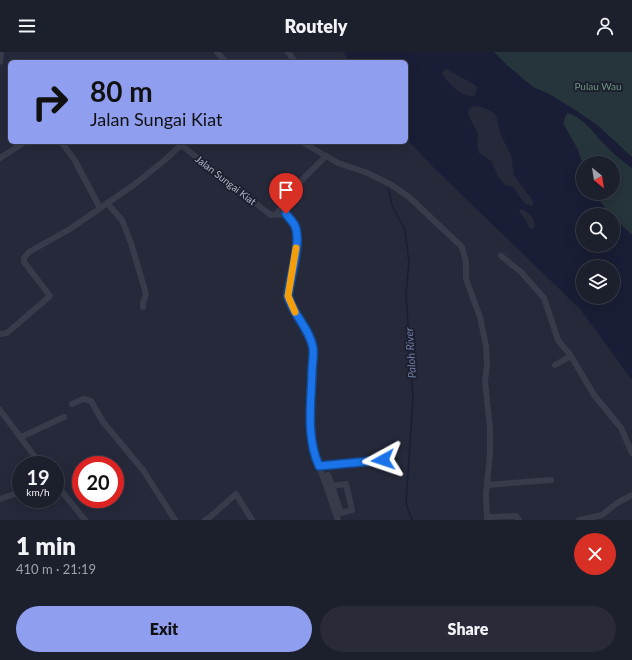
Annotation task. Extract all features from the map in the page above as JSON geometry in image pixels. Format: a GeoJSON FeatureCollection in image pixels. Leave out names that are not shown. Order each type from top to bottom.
{"type":"FeatureCollection","features":[{"type":"Feature","properties":{"kind":"street"},"geometry":{"type":"LineString","coordinates":[[0,62],[1,52]]}},
{"type":"Feature","properties":{"kind":"street"},"geometry":{"type":"LineString","coordinates":[[217,52],[224,60]]}},
{"type":"Feature","properties":{"kind":"street"},"geometry":{"type":"LineString","coordinates":[[0,158],[22,144]]}},
{"type":"Feature","properties":{"kind":"street"},"geometry":{"type":"LineString","coordinates":[[63,144],[74,159],[100,208]]}},
{"type":"Feature","properties":{"kind":"street"},"geometry":{"type":"LineString","coordinates":[[0,334],[7,333],[50,296],[24,262],[24,258],[29,252],[63,234],[142,179],[182,144]]}},
{"type":"Feature","properties":{"kind":"street","name":"Jalan Sungai Kiat"},"geometry":{"type":"LineString","coordinates":[[182,144],[268,213],[271,215],[286,214],[293,221],[296,230],[296,249],[288,296],[313,346],[311,441],[338,520]]}},
{"type":"Feature","properties":{"kind":"street"},"geometry":{"type":"LineString","coordinates":[[305,144],[338,163],[365,172],[390,184],[409,197],[462,247],[466,279],[480,317],[486,346],[487,364],[485,381],[490,428],[487,519],[516,516],[519,520]]}},
{"type":"Feature","properties":{"kind":"street"},"geometry":{"type":"LineString","coordinates":[[277,214],[295,187],[326,156]]}},
{"type":"Feature","properties":{"kind":"street"},"geometry":{"type":"LineString","coordinates":[[107,203],[122,220],[131,243],[146,294],[143,303],[144,307]]}},
{"type":"Feature","properties":{"kind":"street"},"geometry":{"type":"LineString","coordinates":[[501,256],[521,272],[544,298],[558,340],[571,356],[594,395],[621,428],[632,453]]}},
{"type":"Feature","properties":{"kind":"street"},"geometry":{"type":"LineString","coordinates":[[555,365],[571,356]]}},
{"type":"Feature","properties":{"kind":"street"},"geometry":{"type":"LineString","coordinates":[[72,404],[83,399],[91,401],[104,422],[143,470],[167,510],[176,520]]}},
{"type":"Feature","properties":{"kind":"street"},"geometry":{"type":"LineString","coordinates":[[0,410],[35,456]]}},
{"type":"Feature","properties":{"kind":"street"},"geometry":{"type":"LineString","coordinates":[[21,437],[64,417]]}},
{"type":"Feature","properties":{"kind":"street"},"geometry":{"type":"LineString","coordinates":[[319,466],[383,460]]}},
{"type":"Feature","properties":{"kind":"street"},"geometry":{"type":"LineString","coordinates":[[324,477],[329,476],[332,486],[341,512],[352,510],[346,484],[332,486]]}},
{"type":"Feature","properties":{"kind":"street"},"geometry":{"type":"LineString","coordinates":[[487,485],[551,480]]}},
{"type":"Feature","properties":{"kind":"street"},"geometry":{"type":"LineString","coordinates":[[64,494],[85,520]]}},
{"type":"Feature","properties":{"kind":"street"},"geometry":{"type":"LineString","coordinates":[[205,520],[236,494],[252,520]]}},
{"type":"Feature","properties":{"kind":"street"},"geometry":{"type":"LineString","coordinates":[[0,499],[12,495]]}},
{"type":"Feature","properties":{"kind":"street"},"geometry":{"type":"LineString","coordinates":[[579,520],[602,515],[617,503],[632,495]]}},
{"type":"Feature","properties":{"kind":"green space","name":"Pulau Wau"},"geometry":{"type":"Polygon","coordinates":[[[494,52],[632,52],[632,157],[597,125],[549,94],[533,87],[494,52]]]}},
{"type":"Feature","properties":{"kind":"green space"},"geometry":{"type":"Polygon","coordinates":[[[566,113],[573,115],[586,124],[617,156],[580,156],[563,123],[566,113]]]}},
{"type":"Feature","properties":{"kind":"green space"},"geometry":{"type":"Polygon","coordinates":[[[620,159],[632,168],[632,235],[620,224],[620,208],[605,208],[599,200],[620,200],[620,159]]]}},
{"type":"Feature","properties":{"kind":"water"},"geometry":{"type":"Polygon","coordinates":[[[343,52],[494,52],[533,87],[549,94],[597,125],[632,157],[632,168],[620,159],[620,156],[617,156],[610,150],[578,117],[567,113],[563,123],[580,156],[576,156],[576,200],[599,200],[605,208],[576,208],[576,252],[620,252],[620,224],[632,235],[632,380],[580,309],[431,165],[408,140],[408,60],[349,60],[343,52]],[[446,69],[442,73],[451,85],[466,95],[475,95],[477,88],[475,85],[446,69]],[[473,106],[469,108],[468,114],[478,134],[477,144],[479,153],[491,161],[498,176],[505,185],[513,187],[525,204],[533,206],[533,201],[514,175],[511,155],[500,133],[497,118],[494,113],[482,107],[473,106]],[[519,209],[529,228],[534,229],[535,224],[533,219],[525,210],[519,209]]]}},
{"type":"Feature","properties":{"kind":"waterway","name":"Paloh River"},"geometry":{"type":"LineString","coordinates":[[388,188],[392,205],[405,230],[409,262],[406,293],[413,398],[406,504],[412,520]]}},
{"type":"Feature","properties":{"kind":"slow traffic"},"geometry":{"type":"LineString","coordinates":[[295,312],[288,296],[296,248]]}},
{"type":"Feature","properties":{"kind":"route"},"geometry":{"type":"LineString","coordinates":[[286,214],[293,221],[296,230],[296,249],[288,296],[313,346],[310,420],[311,441],[315,457],[319,466],[383,460]]}}]}
